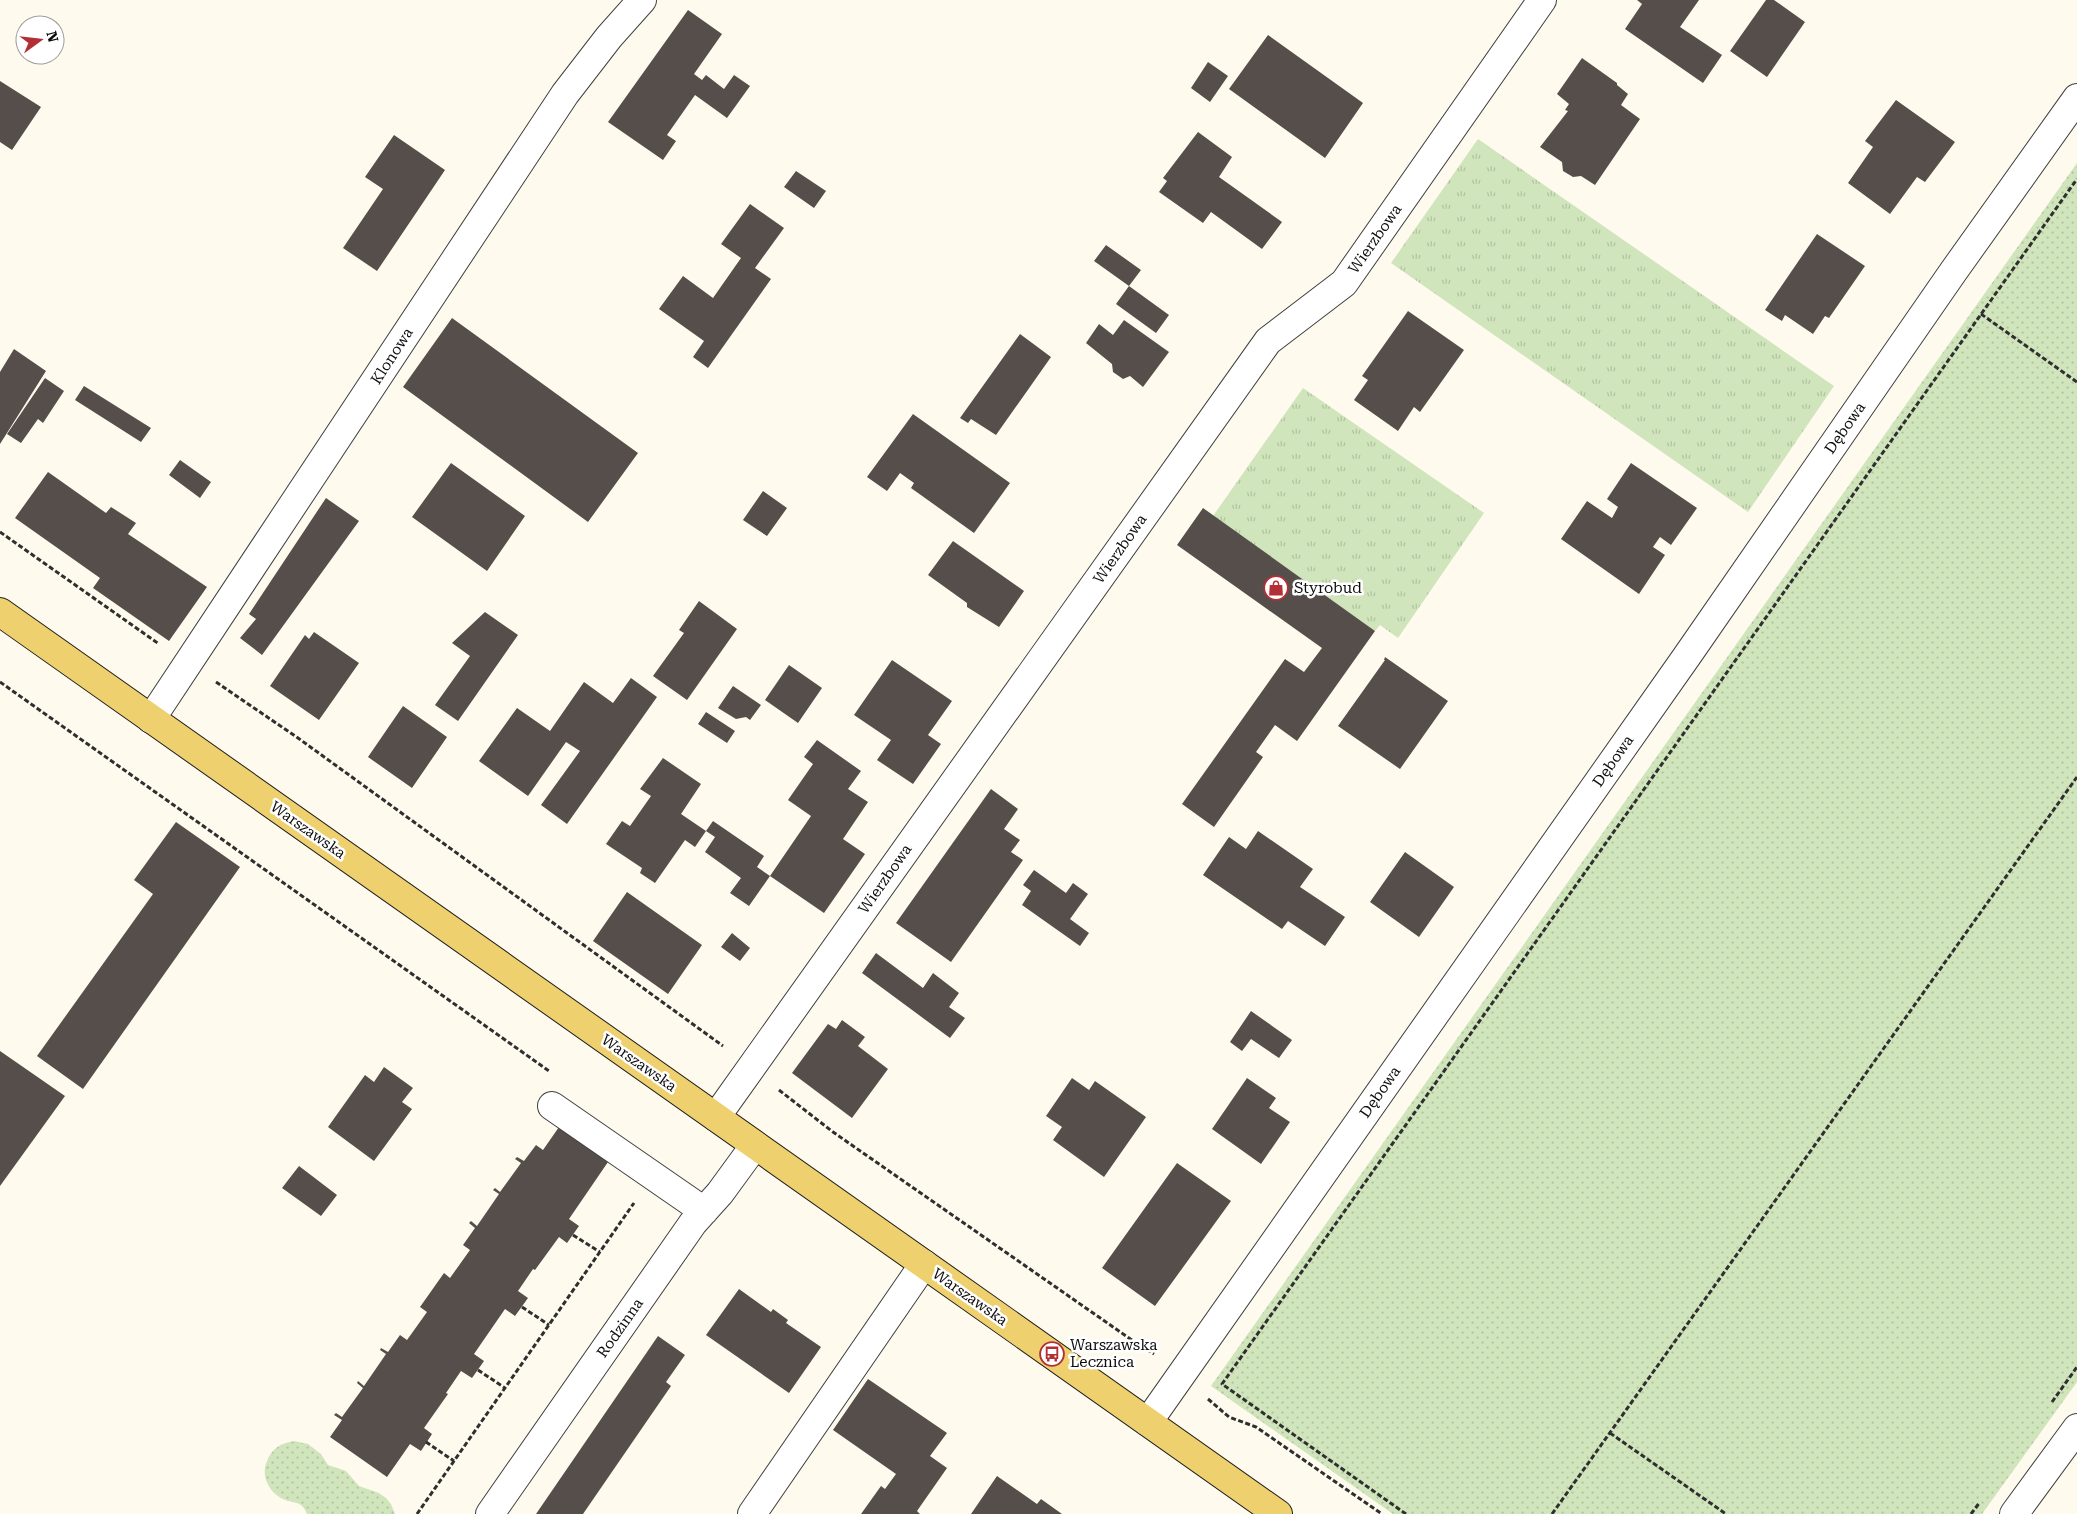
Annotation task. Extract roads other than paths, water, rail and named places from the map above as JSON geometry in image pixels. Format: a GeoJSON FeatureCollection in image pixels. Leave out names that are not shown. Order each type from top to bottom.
{"type":"FeatureCollection","features":[{"type":"Feature","properties":{"kind":"main road","name":"Warszawska"},"geometry":{"type":"LineString","coordinates":[[0,612],[1278,1514]]}},
{"type":"Feature","properties":{"kind":"street","name":"Klonowa"},"geometry":{"type":"LineString","coordinates":[[151,719],[565,94],[609,37],[642,0]]}},
{"type":"Feature","properties":{"kind":"street","name":"Wierzbowa"},"geometry":{"type":"LineString","coordinates":[[716,1117],[1268,341],[1344,283],[1534,3]]}},
{"type":"Feature","properties":{"kind":"street","name":"Dębowa"},"geometry":{"type":"LineString","coordinates":[[1148,1422],[1676,672],[1953,272],[2077,98]]}},
{"type":"Feature","properties":{"kind":"street"},"geometry":{"type":"LineString","coordinates":[[552,1106],[704,1211]]}},
{"type":"Feature","properties":{"kind":"street","name":"Rodzinna"},"geometry":{"type":"LineString","coordinates":[[490,1514],[693,1223],[720,1193],[755,1145]]}},
{"type":"Feature","properties":{"kind":"street"},"geometry":{"type":"LineString","coordinates":[[752,1514],[924,1264]]}},
{"type":"Feature","properties":{"kind":"street"},"geometry":{"type":"LineString","coordinates":[[2014,1514],[2077,1428]]}},
{"type":"Feature","properties":{"kind":"place","name":"Styrobud"},"geometry":{"type":"Point","coordinates":[1276,588]}},
{"type":"Feature","properties":{"kind":"place","name":"Warszawska Lecznica"},"geometry":{"type":"Point","coordinates":[1052,1354]}}]}
